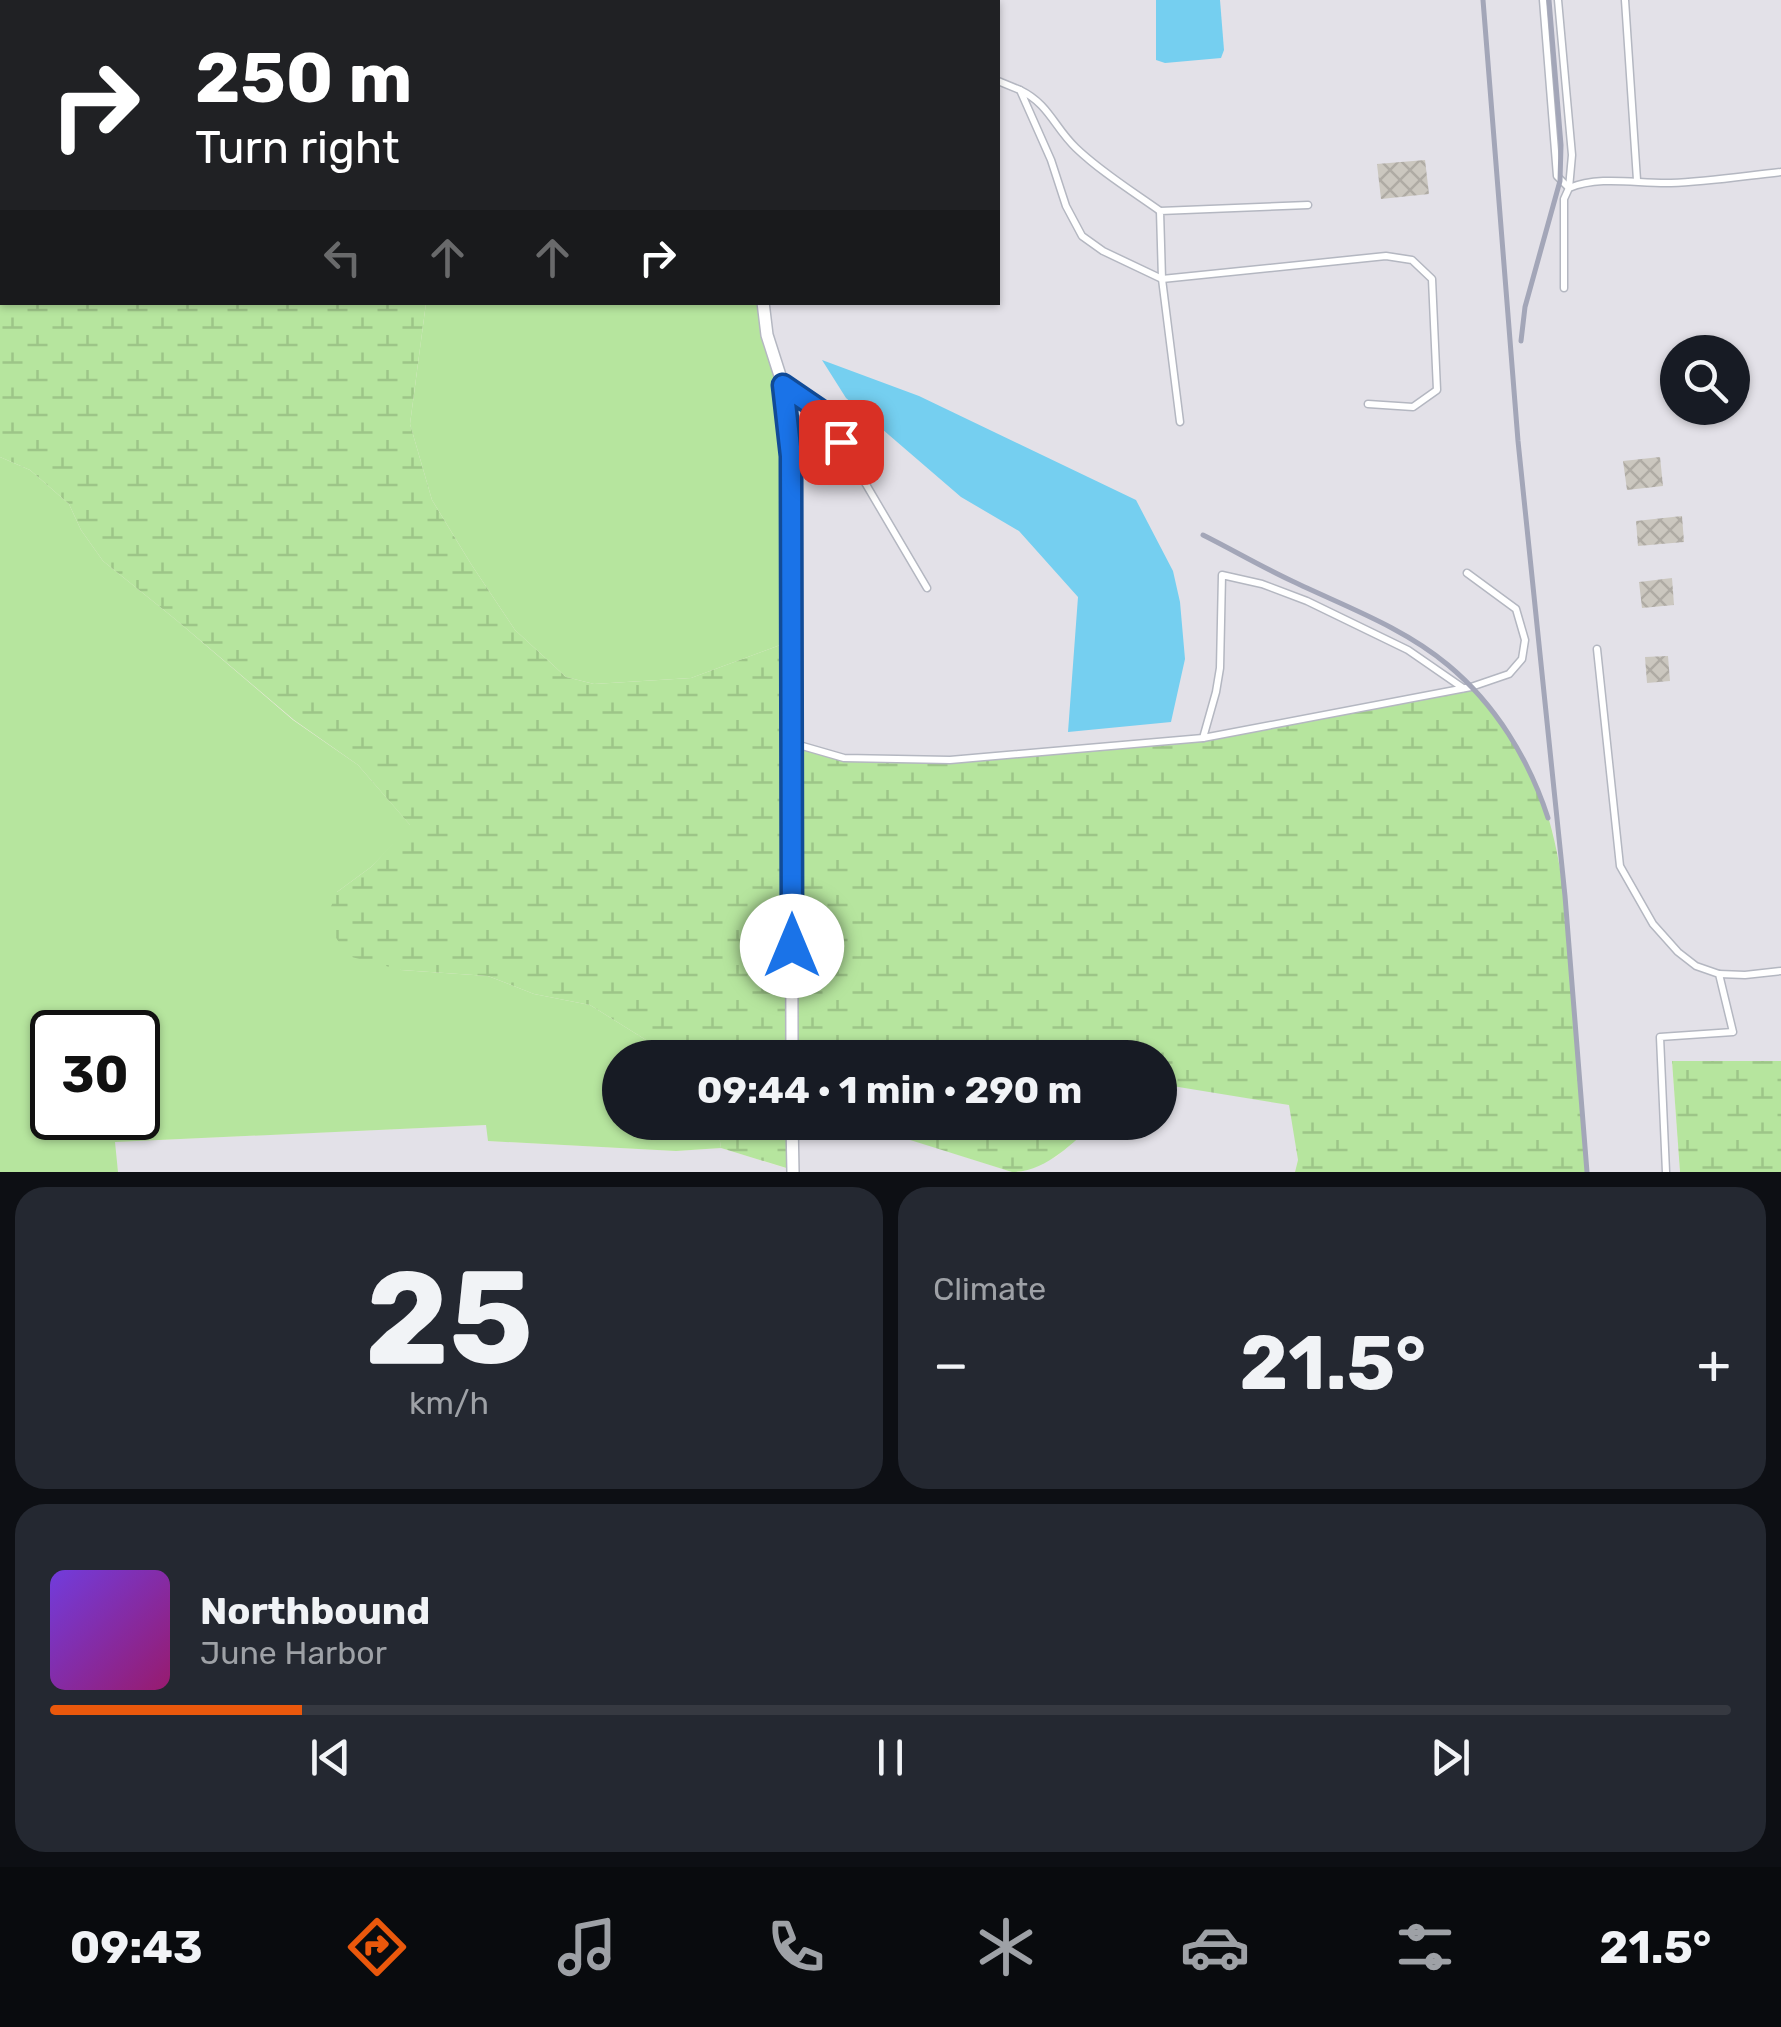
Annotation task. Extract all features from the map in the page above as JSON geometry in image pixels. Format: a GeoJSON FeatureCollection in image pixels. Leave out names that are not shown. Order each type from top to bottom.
{"type":"FeatureCollection","features":[{"type":"Feature","properties":{"kind":"street"},"geometry":{"type":"LineString","coordinates":[[763,305],[783,385],[791,456],[792,1040]]}},
{"type":"Feature","properties":{"kind":"street"},"geometry":{"type":"LineString","coordinates":[[792,1140],[792,1172]]}},
{"type":"Feature","properties":{"kind":"lane"},"geometry":{"type":"LineString","coordinates":[[1543,0],[1557,176],[1569,188]]}},
{"type":"Feature","properties":{"kind":"lane"},"geometry":{"type":"LineString","coordinates":[[1558,0],[1572,155],[1564,199],[1564,288]]}},
{"type":"Feature","properties":{"kind":"lane"},"geometry":{"type":"LineString","coordinates":[[1625,0],[1637,180]]}},
{"type":"Feature","properties":{"kind":"lane"},"geometry":{"type":"LineString","coordinates":[[1000,82],[1036,98],[1074,147],[1160,211],[1308,205]]}},
{"type":"Feature","properties":{"kind":"lane"},"geometry":{"type":"LineString","coordinates":[[1020,90],[1052,160],[1066,206],[1082,236],[1162,280],[1386,256],[1412,260],[1432,280],[1437,390],[1412,407],[1368,404]]}},
{"type":"Feature","properties":{"kind":"lane"},"geometry":{"type":"LineString","coordinates":[[1569,188],[1578,184],[1637,180],[1669,183],[1781,172]]}},
{"type":"Feature","properties":{"kind":"lane"},"geometry":{"type":"LineString","coordinates":[[1160,211],[1162,280],[1180,422]]}},
{"type":"Feature","properties":{"kind":"lane"},"geometry":{"type":"LineString","coordinates":[[783,385],[824,413],[927,588]]}},
{"type":"Feature","properties":{"kind":"lane"},"geometry":{"type":"LineString","coordinates":[[791,743],[844,758],[950,760],[1203,738],[1462,688],[1509,674],[1522,659],[1525,640],[1516,609],[1467,573]]}},
{"type":"Feature","properties":{"kind":"lane"},"geometry":{"type":"LineString","coordinates":[[1203,738],[1220,668],[1222,574],[1307,601],[1408,650],[1462,688]]}},
{"type":"Feature","properties":{"kind":"lane"},"geometry":{"type":"LineString","coordinates":[[1597,649],[1620,866],[1654,924],[1696,966],[1720,974],[1781,971]]}},
{"type":"Feature","properties":{"kind":"lane"},"geometry":{"type":"LineString","coordinates":[[1666,1172],[1660,1037],[1733,1032],[1720,974]]}},
{"type":"Feature","properties":{"kind":"shaded area"},"geometry":{"type":"Polygon","coordinates":[[[1000,0],[1781,0],[1781,1061],[1672,1061],[1680,1172],[1587,1172],[1565,896],[1553,833],[1540,792],[1499,720],[1203,738],[950,760],[844,758],[791,743],[763,305],[1000,305],[1000,0]]]}},
{"type":"Feature","properties":{"kind":"shaded area"},"geometry":{"type":"Polygon","coordinates":[[[1177,1086],[1290,1105],[1298,1160],[1295,1172],[1021,1172],[1056,1157],[1076,1140],[1177,1140],[1177,1086]]]}},
{"type":"Feature","properties":{"kind":"shaded area"},"geometry":{"type":"Polygon","coordinates":[[[487,1125],[489,1141],[676,1151],[721,1148],[792,1170],[792,1140],[912,1140],[1012,1172],[118,1172],[114,1142],[487,1125]]]}},
{"type":"Feature","properties":{"kind":"green space"},"geometry":{"type":"Polygon","coordinates":[[[0,305],[426,305],[410,424],[432,500],[515,630],[566,677],[594,684],[691,678],[791,641],[791,743],[844,758],[950,760],[1203,738],[1471,687],[1528,765],[1554,841],[1568,935],[1587,1172],[1295,1172],[1298,1160],[1289,1105],[1177,1087],[1177,1040],[646,1040],[590,1005],[534,994],[488,976],[401,970],[348,956],[325,921],[337,892],[371,867],[410,825],[358,765],[294,720],[103,561],[81,530],[69,504],[30,470],[0,457],[0,305]]]}},
{"type":"Feature","properties":{"kind":"green space"},"geometry":{"type":"Polygon","coordinates":[[[426,305],[763,305],[783,385],[791,456],[791,641],[691,678],[594,684],[566,677],[515,630],[471,564],[432,500],[410,424],[426,305]]]}},
{"type":"Feature","properties":{"kind":"green space"},"geometry":{"type":"Polygon","coordinates":[[[0,457],[30,470],[69,504],[81,530],[103,561],[293,720],[358,765],[411,826],[371,867],[337,892],[401,970],[488,976],[534,994],[590,1005],[646,1040],[602,1040],[602,1140],[720,1140],[721,1148],[676,1151],[488,1141],[486,1125],[160,1140],[160,1010],[30,1010],[30,1140],[159,1140],[115,1142],[118,1172],[0,1172],[0,457]]]}},
{"type":"Feature","properties":{"kind":"green space"},"geometry":{"type":"Polygon","coordinates":[[[1672,1061],[1781,1061],[1781,1172],[1680,1172],[1672,1061]]]}},
{"type":"Feature","properties":{"kind":"green space"},"geometry":{"type":"Polygon","coordinates":[[[720,1140],[792,1140],[793,1170],[721,1148],[720,1140]]]}},
{"type":"Feature","properties":{"kind":"green space"},"geometry":{"type":"Polygon","coordinates":[[[910,1140],[1076,1140],[1047,1162],[1012,1172],[910,1140]]]}},
{"type":"Feature","properties":{"kind":"water"},"geometry":{"type":"Polygon","coordinates":[[[1156,0],[1220,0],[1224,50],[1221,58],[1165,63],[1156,60],[1156,0]]]}},
{"type":"Feature","properties":{"kind":"water"},"geometry":{"type":"Polygon","coordinates":[[[822,360],[919,396],[1136,500],[1173,571],[1180,602],[1185,659],[1171,722],[1068,732],[1078,597],[1019,531],[961,497],[846,398],[822,360]]]}},
{"type":"Feature","properties":{"kind":"building"},"geometry":{"type":"Polygon","coordinates":[[[1425,160],[1429,194],[1381,199],[1377,164],[1425,160]]]}},
{"type":"Feature","properties":{"kind":"building"},"geometry":{"type":"Polygon","coordinates":[[[1660,457],[1663,486],[1627,490],[1623,461],[1660,457]]]}},
{"type":"Feature","properties":{"kind":"building"},"geometry":{"type":"Polygon","coordinates":[[[1682,516],[1684,542],[1638,546],[1636,521],[1682,516]]]}},
{"type":"Feature","properties":{"kind":"building"},"geometry":{"type":"Polygon","coordinates":[[[1672,578],[1674,605],[1642,608],[1639,582],[1672,578]]]}},
{"type":"Feature","properties":{"kind":"building"},"geometry":{"type":"Polygon","coordinates":[[[1668,656],[1670,681],[1647,683],[1645,657],[1668,656]]]}},
{"type":"Feature","properties":{"kind":"railway"},"geometry":{"type":"LineString","coordinates":[[1483,0],[1518,441],[1565,896],[1587,1172]]}},
{"type":"Feature","properties":{"kind":"railway"},"geometry":{"type":"LineString","coordinates":[[1521,341],[1525,307],[1560,181],[1561,145],[1549,0]]}},
{"type":"Feature","properties":{"kind":"railway"},"geometry":{"type":"LineString","coordinates":[[1203,535],[1393,628],[1448,665],[1481,697],[1508,734],[1531,775],[1548,818]]}},
{"type":"Feature","properties":{"kind":"route"},"geometry":{"type":"LineString","coordinates":[[792,946],[791,456],[783,385],[824,413],[841,442]]}}]}
